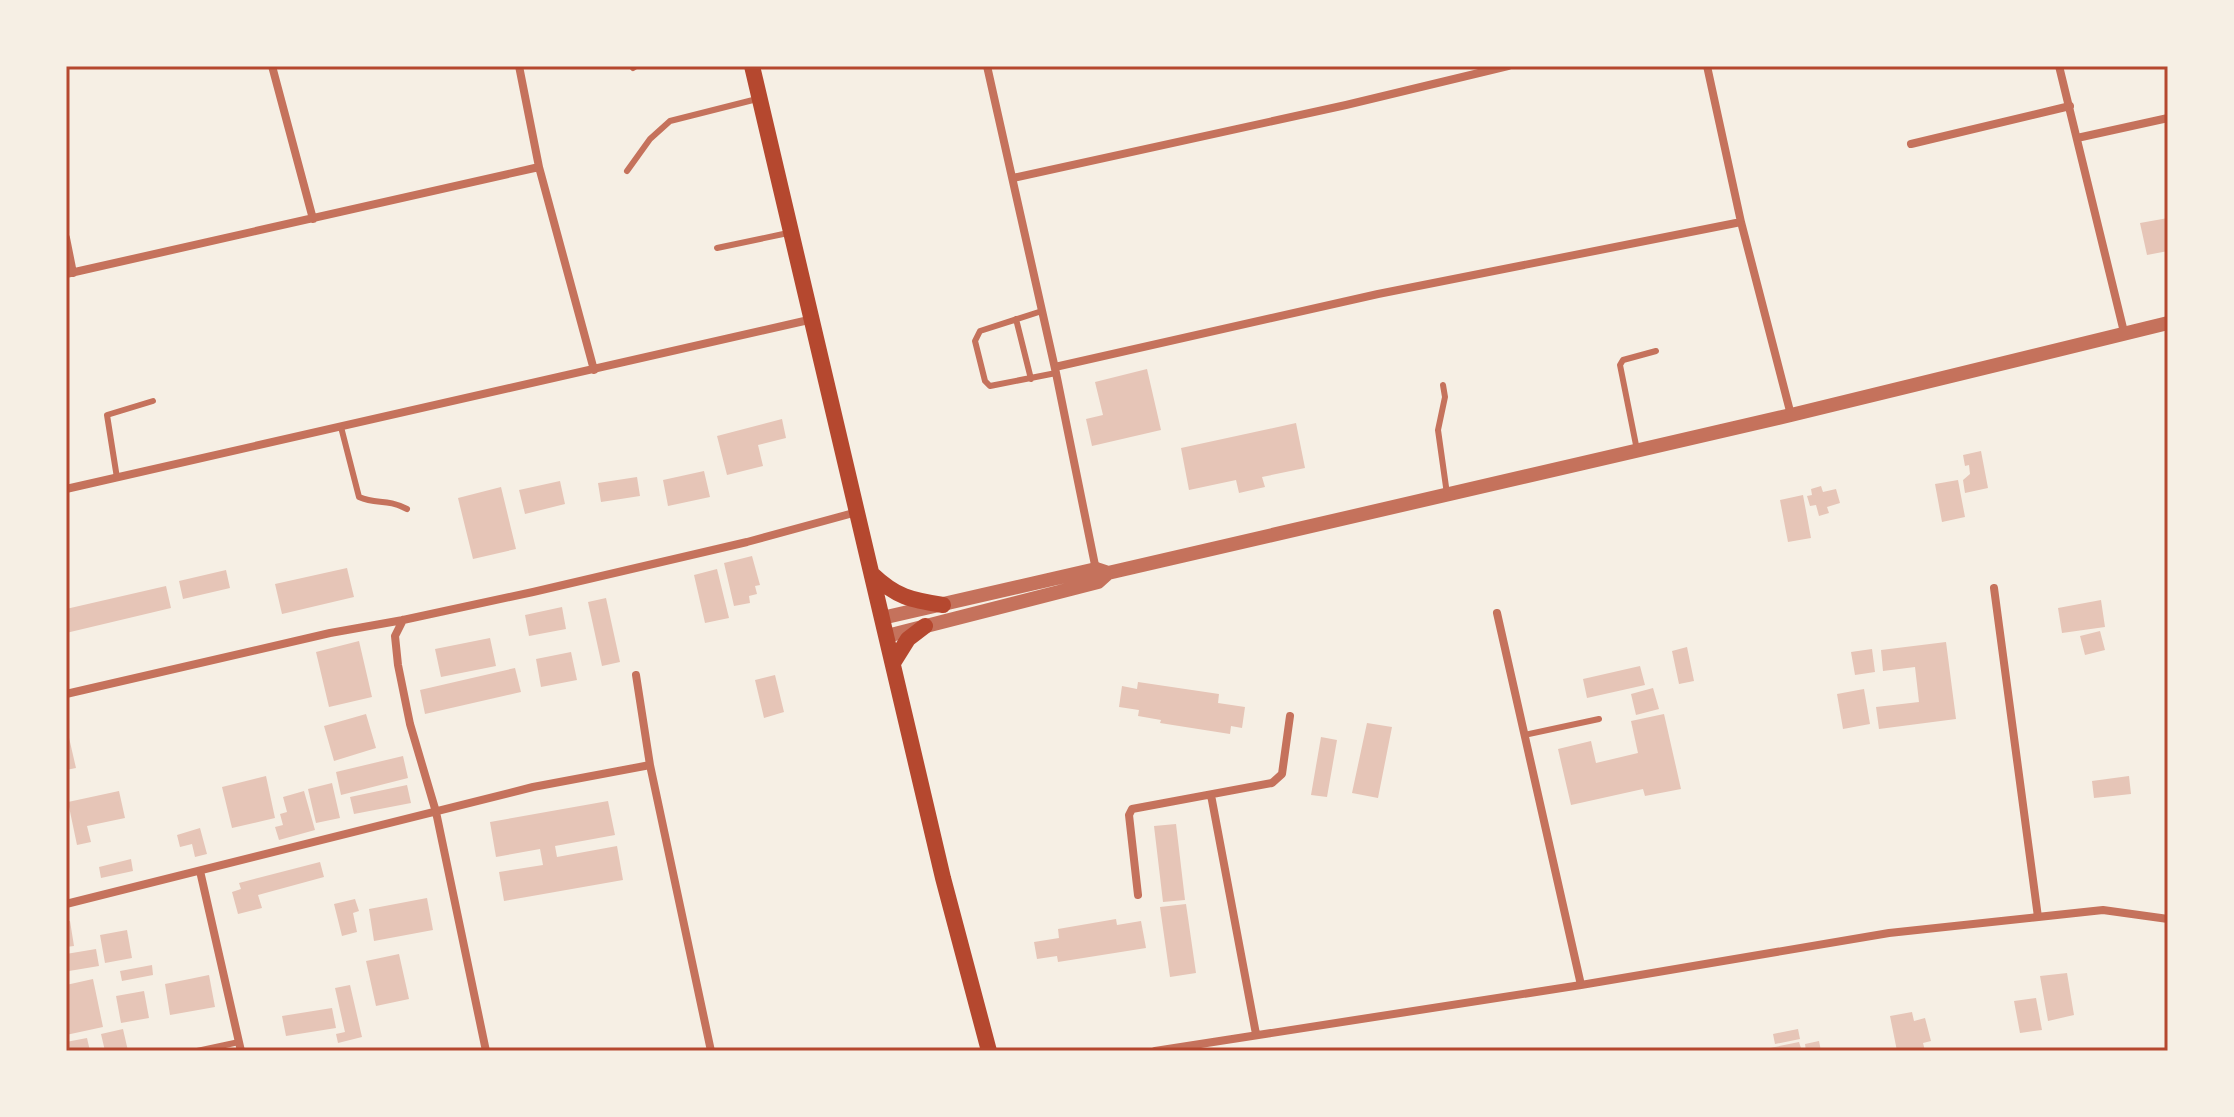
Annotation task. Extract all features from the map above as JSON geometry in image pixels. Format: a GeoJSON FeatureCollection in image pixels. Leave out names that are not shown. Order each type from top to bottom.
{"type":"FeatureCollection","features":[{"type":"Feature","properties":{"kind":"main road"},"geometry":{"type":"LineString","coordinates":[[752,66],[943,878],[989,1051]]}},
{"type":"Feature","properties":{"kind":"main road"},"geometry":{"type":"LineString","coordinates":[[872,574],[902,597],[943,605]]}},
{"type":"Feature","properties":{"kind":"main road"},"geometry":{"type":"LineString","coordinates":[[893,663],[908,639],[925,626]]}},
{"type":"Feature","properties":{"kind":"street"},"geometry":{"type":"LineString","coordinates":[[272,66],[313,219]]}},
{"type":"Feature","properties":{"kind":"street"},"geometry":{"type":"LineString","coordinates":[[519,66],[539,167],[594,370]]}},
{"type":"Feature","properties":{"kind":"street"},"geometry":{"type":"LineString","coordinates":[[987,66],[1101,575]]}},
{"type":"Feature","properties":{"kind":"street"},"geometry":{"type":"LineString","coordinates":[[1013,178],[1508,66]]}},
{"type":"Feature","properties":{"kind":"street"},"geometry":{"type":"LineString","coordinates":[[1707,66],[1741,222],[1791,415]]}},
{"type":"Feature","properties":{"kind":"street"},"geometry":{"type":"LineString","coordinates":[[2059,66],[2124,332]]}},
{"type":"Feature","properties":{"kind":"street"},"geometry":{"type":"LineString","coordinates":[[1911,144],[2070,106]]}},
{"type":"Feature","properties":{"kind":"street"},"geometry":{"type":"LineString","coordinates":[[2077,138],[2168,118]]}},
{"type":"Feature","properties":{"kind":"street"},"geometry":{"type":"LineString","coordinates":[[66,238],[70,273],[539,167]]}},
{"type":"Feature","properties":{"kind":"street"},"geometry":{"type":"LineString","coordinates":[[1056,370],[1378,294],[1741,222]]}},
{"type":"Feature","properties":{"kind":"street"},"geometry":{"type":"LineString","coordinates":[[66,489],[813,319]]}},
{"type":"Feature","properties":{"kind":"street"},"geometry":{"type":"LineString","coordinates":[[882,618],[1101,575],[1791,415],[2168,323]]}},
{"type":"Feature","properties":{"kind":"street"},"geometry":{"type":"LineString","coordinates":[[66,694],[747,542],[858,512]]}},
{"type":"Feature","properties":{"kind":"street"},"geometry":{"type":"LineString","coordinates":[[887,636],[1101,575]]}},
{"type":"Feature","properties":{"kind":"street"},"geometry":{"type":"LineString","coordinates":[[1994,588],[2038,917]]}},
{"type":"Feature","properties":{"kind":"street"},"geometry":{"type":"LineString","coordinates":[[1497,613],[1581,985]]}},
{"type":"Feature","properties":{"kind":"street"},"geometry":{"type":"LineString","coordinates":[[403,620],[395,636],[410,724],[436,812],[486,1051]]}},
{"type":"Feature","properties":{"kind":"street"},"geometry":{"type":"LineString","coordinates":[[636,675],[650,765],[711,1051]]}},
{"type":"Feature","properties":{"kind":"street"},"geometry":{"type":"LineString","coordinates":[[1138,895],[1129,815],[1132,809],[1278,780],[1282,774],[1290,716]]}},
{"type":"Feature","properties":{"kind":"street"},"geometry":{"type":"LineString","coordinates":[[66,904],[533,787],[650,765]]}},
{"type":"Feature","properties":{"kind":"street"},"geometry":{"type":"LineString","coordinates":[[1211,795],[1256,1034]]}},
{"type":"Feature","properties":{"kind":"street"},"geometry":{"type":"LineString","coordinates":[[200,871],[240,1046]]}},
{"type":"Feature","properties":{"kind":"street"},"geometry":{"type":"LineString","coordinates":[[1155,1051],[1581,985],[1889,933],[2103,910],[2168,919]]}},
{"type":"Feature","properties":{"kind":"lane"},"geometry":{"type":"LineString","coordinates":[[627,171],[650,139],[670,121],[759,98]]}},
{"type":"Feature","properties":{"kind":"lane"},"geometry":{"type":"LineString","coordinates":[[717,248],[792,232]]}},
{"type":"Feature","properties":{"kind":"lane"},"geometry":{"type":"LineString","coordinates":[[1042,311],[980,331],[975,341],[985,381],[990,386],[1031,379],[1056,370]]}},
{"type":"Feature","properties":{"kind":"lane"},"geometry":{"type":"LineString","coordinates":[[1016,319],[1031,379]]}},
{"type":"Feature","properties":{"kind":"lane"},"geometry":{"type":"LineString","coordinates":[[1637,450],[1620,365],[1623,360],[1656,351]]}},
{"type":"Feature","properties":{"kind":"lane"},"geometry":{"type":"LineString","coordinates":[[1443,385],[1445,397],[1438,430],[1447,494]]}},
{"type":"Feature","properties":{"kind":"lane"},"geometry":{"type":"LineString","coordinates":[[117,478],[107,415],[153,401]]}},
{"type":"Feature","properties":{"kind":"lane"},"geometry":{"type":"LineString","coordinates":[[341,427],[359,497],[367,501],[389,500],[407,509]]}},
{"type":"Feature","properties":{"kind":"lane"},"geometry":{"type":"LineString","coordinates":[[1524,735],[1599,719]]}},
{"type":"Feature","properties":{"kind":"lane"},"geometry":{"type":"LineString","coordinates":[[197,1051],[240,1046]]}},
{"type":"Feature","properties":{"kind":"building"},"geometry":{"type":"Polygon","coordinates":[[[2168,218],[2168,251],[2147,255],[2140,223],[2168,218]]]}},
{"type":"Feature","properties":{"kind":"building"},"geometry":{"type":"Polygon","coordinates":[[[1147,369],[1161,430],[1092,446],[1086,419],[1103,415],[1095,382],[1147,369]]]}},
{"type":"Feature","properties":{"kind":"building"},"geometry":{"type":"Polygon","coordinates":[[[782,419],[786,438],[758,445],[763,466],[727,475],[717,436],[782,419]]]}},
{"type":"Feature","properties":{"kind":"building"},"geometry":{"type":"Polygon","coordinates":[[[1296,423],[1305,468],[1262,477],[1265,487],[1239,493],[1236,480],[1189,490],[1181,448],[1296,423]]]}},
{"type":"Feature","properties":{"kind":"building"},"geometry":{"type":"Polygon","coordinates":[[[1981,451],[1988,488],[1965,493],[1963,480],[1970,474],[1963,455],[1981,451]]]}},
{"type":"Feature","properties":{"kind":"building"},"geometry":{"type":"Polygon","coordinates":[[[704,471],[710,497],[668,506],[663,480],[704,471]]]}},
{"type":"Feature","properties":{"kind":"building"},"geometry":{"type":"Polygon","coordinates":[[[637,477],[640,496],[601,502],[598,483],[637,477]]]}},
{"type":"Feature","properties":{"kind":"building"},"geometry":{"type":"Polygon","coordinates":[[[1958,480],[1965,517],[1942,522],[1935,484],[1958,480]]]}},
{"type":"Feature","properties":{"kind":"building"},"geometry":{"type":"Polygon","coordinates":[[[560,481],[565,504],[525,514],[519,490],[560,481]]]}},
{"type":"Feature","properties":{"kind":"building"},"geometry":{"type":"Polygon","coordinates":[[[1821,486],[1823,492],[1836,489],[1840,503],[1827,507],[1829,513],[1819,516],[1816,505],[1810,506],[1807,496],[1812,495],[1811,489],[1821,486]]]}},
{"type":"Feature","properties":{"kind":"building"},"geometry":{"type":"Polygon","coordinates":[[[501,487],[516,549],[473,559],[458,498],[501,487]]]}},
{"type":"Feature","properties":{"kind":"building"},"geometry":{"type":"Polygon","coordinates":[[[1803,495],[1811,538],[1788,542],[1780,500],[1803,495]]]}},
{"type":"Feature","properties":{"kind":"building"},"geometry":{"type":"Polygon","coordinates":[[[752,556],[760,585],[755,586],[757,594],[749,596],[750,603],[734,606],[724,563],[752,556]]]}},
{"type":"Feature","properties":{"kind":"building"},"geometry":{"type":"Polygon","coordinates":[[[347,568],[354,597],[282,614],[275,584],[347,568]]]}},
{"type":"Feature","properties":{"kind":"building"},"geometry":{"type":"Polygon","coordinates":[[[717,569],[729,618],[705,623],[694,575],[717,569]]]}},
{"type":"Feature","properties":{"kind":"building"},"geometry":{"type":"Polygon","coordinates":[[[226,570],[230,588],[183,599],[179,581],[226,570]]]}},
{"type":"Feature","properties":{"kind":"building"},"geometry":{"type":"Polygon","coordinates":[[[166,586],[171,608],[66,633],[66,609],[166,586]]]}},
{"type":"Feature","properties":{"kind":"building"},"geometry":{"type":"Polygon","coordinates":[[[606,598],[620,662],[602,666],[588,602],[606,598]]]}},
{"type":"Feature","properties":{"kind":"building"},"geometry":{"type":"Polygon","coordinates":[[[2101,600],[2105,627],[2062,633],[2058,608],[2101,600]]]}},
{"type":"Feature","properties":{"kind":"building"},"geometry":{"type":"Polygon","coordinates":[[[562,607],[566,629],[529,636],[525,615],[562,607]]]}},
{"type":"Feature","properties":{"kind":"building"},"geometry":{"type":"Polygon","coordinates":[[[2100,631],[2105,650],[2085,655],[2080,636],[2100,631]]]}},
{"type":"Feature","properties":{"kind":"building"},"geometry":{"type":"Polygon","coordinates":[[[490,638],[496,666],[441,677],[435,649],[490,638]]]}},
{"type":"Feature","properties":{"kind":"building"},"geometry":{"type":"Polygon","coordinates":[[[359,641],[372,697],[329,707],[316,652],[359,641]]]}},
{"type":"Feature","properties":{"kind":"building"},"geometry":{"type":"Polygon","coordinates":[[[1946,642],[1956,719],[1879,729],[1876,707],[1919,702],[1915,667],[1883,671],[1881,650],[1946,642]]]}},
{"type":"Feature","properties":{"kind":"building"},"geometry":{"type":"Polygon","coordinates":[[[1687,647],[1694,681],[1679,684],[1672,651],[1687,647]]]}},
{"type":"Feature","properties":{"kind":"building"},"geometry":{"type":"Polygon","coordinates":[[[1872,649],[1875,672],[1855,675],[1851,652],[1872,649]]]}},
{"type":"Feature","properties":{"kind":"building"},"geometry":{"type":"Polygon","coordinates":[[[571,652],[577,680],[541,687],[536,659],[571,652]]]}},
{"type":"Feature","properties":{"kind":"building"},"geometry":{"type":"Polygon","coordinates":[[[1640,666],[1645,685],[1587,698],[1583,679],[1640,666]]]}},
{"type":"Feature","properties":{"kind":"building"},"geometry":{"type":"Polygon","coordinates":[[[515,668],[521,692],[425,714],[420,690],[515,668]]]}},
{"type":"Feature","properties":{"kind":"building"},"geometry":{"type":"Polygon","coordinates":[[[775,675],[784,712],[764,718],[755,680],[775,675]]]}},
{"type":"Feature","properties":{"kind":"building"},"geometry":{"type":"Polygon","coordinates":[[[1138,682],[1219,694],[1218,703],[1245,707],[1242,728],[1231,726],[1230,734],[1160,723],[1161,720],[1138,716],[1139,710],[1119,707],[1122,686],[1137,689],[1138,682]]]}},
{"type":"Feature","properties":{"kind":"building"},"geometry":{"type":"Polygon","coordinates":[[[1653,688],[1659,709],[1636,715],[1631,694],[1653,688]]]}},
{"type":"Feature","properties":{"kind":"building"},"geometry":{"type":"Polygon","coordinates":[[[1864,689],[1870,724],[1843,729],[1837,694],[1864,689]]]}},
{"type":"Feature","properties":{"kind":"building"},"geometry":{"type":"Polygon","coordinates":[[[366,714],[376,748],[334,761],[324,726],[366,714]]]}},
{"type":"Feature","properties":{"kind":"building"},"geometry":{"type":"Polygon","coordinates":[[[1664,714],[1681,789],[1645,796],[1643,789],[1571,805],[1558,749],[1591,741],[1596,763],[1638,753],[1631,721],[1664,714]]]}},
{"type":"Feature","properties":{"kind":"building"},"geometry":{"type":"Polygon","coordinates":[[[1367,723],[1392,727],[1378,798],[1352,793],[1367,723]]]}},
{"type":"Feature","properties":{"kind":"building"},"geometry":{"type":"Polygon","coordinates":[[[66,730],[76,768],[66,770],[66,730]]]}},
{"type":"Feature","properties":{"kind":"building"},"geometry":{"type":"Polygon","coordinates":[[[1321,737],[1337,740],[1327,797],[1311,795],[1321,737]]]}},
{"type":"Feature","properties":{"kind":"building"},"geometry":{"type":"Polygon","coordinates":[[[403,756],[408,778],[341,795],[336,772],[403,756]]]}},
{"type":"Feature","properties":{"kind":"building"},"geometry":{"type":"Polygon","coordinates":[[[266,776],[275,818],[232,828],[222,787],[266,776]]]}},
{"type":"Feature","properties":{"kind":"building"},"geometry":{"type":"Polygon","coordinates":[[[2129,776],[2131,794],[2094,798],[2092,781],[2129,776]]]}},
{"type":"Feature","properties":{"kind":"building"},"geometry":{"type":"Polygon","coordinates":[[[332,783],[340,818],[316,823],[308,789],[332,783]]]}},
{"type":"Feature","properties":{"kind":"building"},"geometry":{"type":"Polygon","coordinates":[[[407,785],[411,803],[354,814],[350,797],[407,785]]]}},
{"type":"Feature","properties":{"kind":"building"},"geometry":{"type":"Polygon","coordinates":[[[119,791],[125,818],[87,826],[91,842],[77,845],[68,802],[119,791]]]}},
{"type":"Feature","properties":{"kind":"building"},"geometry":{"type":"Polygon","coordinates":[[[304,791],[315,830],[279,840],[275,827],[283,825],[280,814],[287,812],[283,797],[304,791]]]}},
{"type":"Feature","properties":{"kind":"building"},"geometry":{"type":"Polygon","coordinates":[[[608,801],[615,835],[555,846],[557,857],[617,846],[623,880],[504,901],[499,872],[543,865],[540,849],[496,857],[490,822],[608,801]]]}},
{"type":"Feature","properties":{"kind":"building"},"geometry":{"type":"Polygon","coordinates":[[[1176,824],[1185,900],[1163,902],[1154,826],[1176,824]]]}},
{"type":"Feature","properties":{"kind":"building"},"geometry":{"type":"Polygon","coordinates":[[[200,828],[207,854],[195,857],[192,844],[180,847],[177,835],[200,828]]]}},
{"type":"Feature","properties":{"kind":"building"},"geometry":{"type":"Polygon","coordinates":[[[131,859],[133,871],[101,878],[99,867],[131,859]]]}},
{"type":"Feature","properties":{"kind":"building"},"geometry":{"type":"Polygon","coordinates":[[[320,862],[324,877],[258,895],[262,908],[238,914],[232,892],[241,889],[239,883],[320,862]]]}},
{"type":"Feature","properties":{"kind":"building"},"geometry":{"type":"Polygon","coordinates":[[[427,898],[433,930],[374,941],[369,909],[427,898]]]}},
{"type":"Feature","properties":{"kind":"building"},"geometry":{"type":"Polygon","coordinates":[[[355,899],[359,911],[353,913],[357,932],[342,936],[334,904],[355,899]]]}},
{"type":"Feature","properties":{"kind":"building"},"geometry":{"type":"Polygon","coordinates":[[[1186,904],[1196,973],[1170,977],[1160,907],[1186,904]]]}},
{"type":"Feature","properties":{"kind":"building"},"geometry":{"type":"Polygon","coordinates":[[[1116,919],[1117,925],[1141,921],[1146,948],[1058,962],[1057,956],[1037,959],[1034,942],[1059,938],[1058,929],[1116,919]]]}},
{"type":"Feature","properties":{"kind":"building"},"geometry":{"type":"Polygon","coordinates":[[[66,921],[70,921],[74,946],[66,947],[66,921]]]}},
{"type":"Feature","properties":{"kind":"building"},"geometry":{"type":"Polygon","coordinates":[[[127,930],[132,958],[105,963],[100,935],[127,930]]]}},
{"type":"Feature","properties":{"kind":"building"},"geometry":{"type":"Polygon","coordinates":[[[96,949],[99,966],[69,971],[66,954],[96,949]]]}},
{"type":"Feature","properties":{"kind":"building"},"geometry":{"type":"Polygon","coordinates":[[[399,954],[409,999],[376,1006],[366,961],[399,954]]]}},
{"type":"Feature","properties":{"kind":"building"},"geometry":{"type":"Polygon","coordinates":[[[152,965],[153,975],[122,981],[120,971],[152,965]]]}},
{"type":"Feature","properties":{"kind":"building"},"geometry":{"type":"Polygon","coordinates":[[[2067,973],[2074,1015],[2048,1021],[2040,976],[2067,973]]]}},
{"type":"Feature","properties":{"kind":"building"},"geometry":{"type":"Polygon","coordinates":[[[209,975],[215,1007],[170,1015],[165,984],[209,975]]]}},
{"type":"Feature","properties":{"kind":"building"},"geometry":{"type":"Polygon","coordinates":[[[93,979],[103,1027],[66,1035],[66,985],[93,979]]]}},
{"type":"Feature","properties":{"kind":"building"},"geometry":{"type":"Polygon","coordinates":[[[350,985],[362,1037],[338,1043],[336,1034],[345,1032],[335,988],[350,985]]]}},
{"type":"Feature","properties":{"kind":"building"},"geometry":{"type":"Polygon","coordinates":[[[144,991],[149,1018],[121,1023],[116,996],[144,991]]]}},
{"type":"Feature","properties":{"kind":"building"},"geometry":{"type":"Polygon","coordinates":[[[2036,998],[2042,1030],[2020,1033],[2014,1001],[2036,998]]]}},
{"type":"Feature","properties":{"kind":"building"},"geometry":{"type":"Polygon","coordinates":[[[332,1008],[336,1028],[286,1036],[282,1016],[332,1008]]]}},
{"type":"Feature","properties":{"kind":"building"},"geometry":{"type":"Polygon","coordinates":[[[1912,1012],[1914,1021],[1925,1018],[1931,1041],[1923,1043],[1925,1051],[1897,1051],[1890,1016],[1912,1012]]]}},
{"type":"Feature","properties":{"kind":"building"},"geometry":{"type":"Polygon","coordinates":[[[123,1029],[128,1051],[105,1051],[101,1034],[123,1029]]]}},
{"type":"Feature","properties":{"kind":"building"},"geometry":{"type":"Polygon","coordinates":[[[1798,1029],[1800,1039],[1775,1044],[1773,1034],[1798,1029]]]}},
{"type":"Feature","properties":{"kind":"building"},"geometry":{"type":"Polygon","coordinates":[[[87,1038],[90,1051],[66,1051],[66,1042],[87,1038]]]}},
{"type":"Feature","properties":{"kind":"building"},"geometry":{"type":"Polygon","coordinates":[[[1819,1041],[1821,1051],[1806,1051],[1805,1044],[1819,1041]]]}},
{"type":"Feature","properties":{"kind":"building"},"geometry":{"type":"Polygon","coordinates":[[[1799,1042],[1802,1051],[1771,1051],[1770,1048],[1799,1042]]]}}]}
